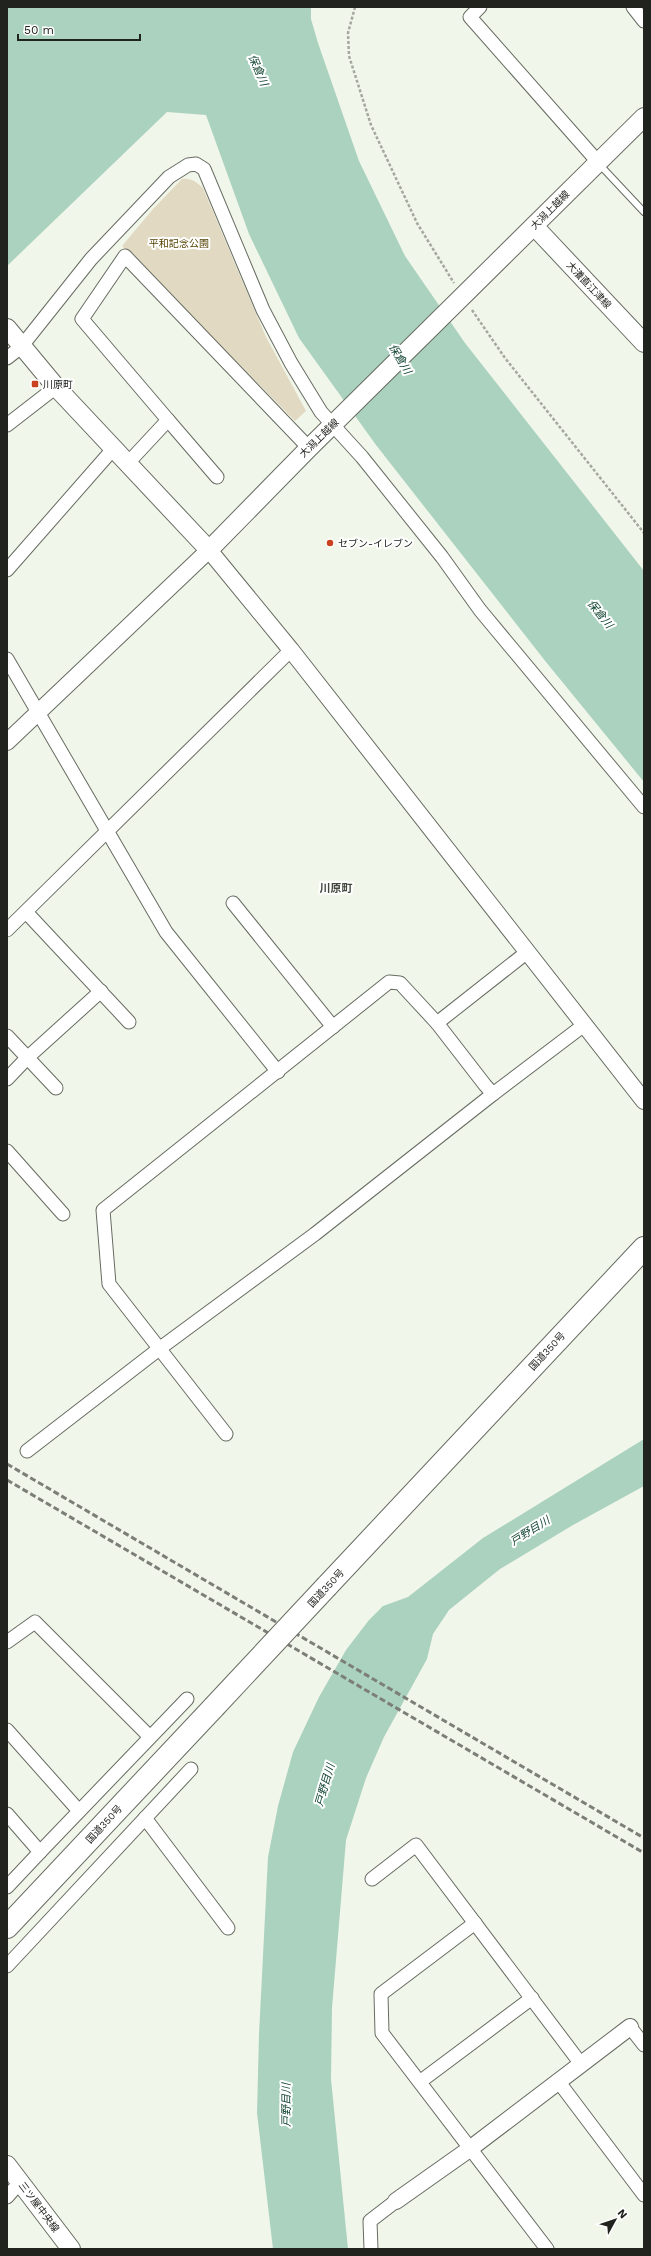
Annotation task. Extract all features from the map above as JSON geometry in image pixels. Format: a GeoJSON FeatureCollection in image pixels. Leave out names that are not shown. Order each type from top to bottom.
{"type":"FeatureCollection","features":[{"type":"Feature","properties":{"kind":"highway","name":"国道350号"},"geometry":{"type":"LineString","coordinates":[[7,1927],[644,1248]]}},
{"type":"Feature","properties":{"kind":"main road","name":"大潟上越線"},"geometry":{"type":"LineString","coordinates":[[209,550],[309,448],[644,117]]}},
{"type":"Feature","properties":{"kind":"main road","name":"大瀁直江津線"},"geometry":{"type":"LineString","coordinates":[[534,226],[642,337]]}},
{"type":"Feature","properties":{"kind":"main road"},"geometry":{"type":"LineString","coordinates":[[7,329],[56,387],[209,550]]}},
{"type":"Feature","properties":{"kind":"main road","name":"三ツ屋中央線"},"geometry":{"type":"LineString","coordinates":[[7,2165],[72,2249]]}},
{"type":"Feature","properties":{"kind":"street"},"geometry":{"type":"LineString","coordinates":[[480,7],[470,17],[598,162]]}},
{"type":"Feature","properties":{"kind":"street"},"geometry":{"type":"LineString","coordinates":[[633,7],[644,21]]}},
{"type":"Feature","properties":{"kind":"street"},"geometry":{"type":"LineString","coordinates":[[7,358],[21,347],[91,259],[169,177],[188,165],[196,164],[204,169],[247,275],[291,363],[321,412],[339,419],[480,610],[644,807]]}},
{"type":"Feature","properties":{"kind":"street"},"geometry":{"type":"LineString","coordinates":[[217,477],[82,319],[125,256],[309,448]]}},
{"type":"Feature","properties":{"kind":"street"},"geometry":{"type":"LineString","coordinates":[[7,425],[56,387]]}},
{"type":"Feature","properties":{"kind":"street"},"geometry":{"type":"LineString","coordinates":[[128,463],[168,420]]}},
{"type":"Feature","properties":{"kind":"street"},"geometry":{"type":"LineString","coordinates":[[7,570],[114,448]]}},
{"type":"Feature","properties":{"kind":"street"},"geometry":{"type":"LineString","coordinates":[[7,742],[209,550],[291,650],[526,953],[644,1101]]}},
{"type":"Feature","properties":{"kind":"street"},"geometry":{"type":"LineString","coordinates":[[7,930],[107,834],[291,650]]}},
{"type":"Feature","properties":{"kind":"street"},"geometry":{"type":"LineString","coordinates":[[7,659],[107,834],[166,932],[278,1072]]}},
{"type":"Feature","properties":{"kind":"street"},"geometry":{"type":"LineString","coordinates":[[233,903],[333,1027]]}},
{"type":"Feature","properties":{"kind":"street"},"geometry":{"type":"LineString","coordinates":[[26,912],[129,1022]]}},
{"type":"Feature","properties":{"kind":"street"},"geometry":{"type":"LineString","coordinates":[[437,1023],[526,953]]}},
{"type":"Feature","properties":{"kind":"street"},"geometry":{"type":"LineString","coordinates":[[226,1434],[109,1284],[104,1210],[389,982],[400,983],[437,1023],[493,1094]]}},
{"type":"Feature","properties":{"kind":"street"},"geometry":{"type":"LineString","coordinates":[[7,1079],[27,1058],[101,991]]}},
{"type":"Feature","properties":{"kind":"street"},"geometry":{"type":"LineString","coordinates":[[27,1451],[159,1348],[315,1234],[493,1094],[584,1025]]}},
{"type":"Feature","properties":{"kind":"street"},"geometry":{"type":"LineString","coordinates":[[7,1036],[56,1088]]}},
{"type":"Feature","properties":{"kind":"street"},"geometry":{"type":"LineString","coordinates":[[7,1151],[63,1214]]}},
{"type":"Feature","properties":{"kind":"street"},"geometry":{"type":"LineString","coordinates":[[7,1642],[35,1622],[150,1737]]}},
{"type":"Feature","properties":{"kind":"street"},"geometry":{"type":"LineString","coordinates":[[7,1888],[187,1699]]}},
{"type":"Feature","properties":{"kind":"street"},"geometry":{"type":"LineString","coordinates":[[7,1730],[79,1811]]}},
{"type":"Feature","properties":{"kind":"street"},"geometry":{"type":"LineString","coordinates":[[7,1966],[191,1769]]}},
{"type":"Feature","properties":{"kind":"street"},"geometry":{"type":"LineString","coordinates":[[7,1814],[40,1852]]}},
{"type":"Feature","properties":{"kind":"street"},"geometry":{"type":"LineString","coordinates":[[145,1818],[228,1928]]}},
{"type":"Feature","properties":{"kind":"street"},"geometry":{"type":"LineString","coordinates":[[372,1879],[416,1845],[581,2064]]}},
{"type":"Feature","properties":{"kind":"street"},"geometry":{"type":"LineString","coordinates":[[475,1923],[380,1994],[382,2033],[422,2081],[547,2249]]}},
{"type":"Feature","properties":{"kind":"street"},"geometry":{"type":"LineString","coordinates":[[422,2081],[532,1998]]}},
{"type":"Feature","properties":{"kind":"street"},"geometry":{"type":"LineString","coordinates":[[371,2249],[370,2221],[396,2201],[471,2148],[630,2027],[644,2045]]}},
{"type":"Feature","properties":{"kind":"street"},"geometry":{"type":"LineString","coordinates":[[558,2081],[644,2195]]}},
{"type":"Feature","properties":{"kind":"street"},"geometry":{"type":"LineString","coordinates":[[7,2197],[20,2182]]}},
{"type":"Feature","properties":{"kind":"lane"},"geometry":{"type":"LineString","coordinates":[[598,162],[644,212]]}},
{"type":"Feature","properties":{"kind":"green space","name":"平和記念公園"},"geometry":{"type":"Polygon","coordinates":[[[182,179],[196,182],[203,188],[266,337],[306,411],[295,421],[122,246],[153,209],[182,179]]]}},
{"type":"Feature","properties":{"kind":"water","name":"保倉川"},"geometry":{"type":"Polygon","coordinates":[[[7,7],[311,7],[311,19],[318,43],[359,161],[405,256],[465,343],[644,571],[644,782],[546,662],[376,445],[299,338],[249,234],[206,115],[167,112],[7,266],[7,7]]]}},
{"type":"Feature","properties":{"kind":"water","name":"戸野目川"},"geometry":{"type":"Polygon","coordinates":[[[644,1439],[644,1486],[573,1525],[500,1569],[449,1610],[433,1634],[427,1659],[384,1737],[366,1778],[346,1840],[332,2008],[331,2079],[348,2249],[273,2249],[257,2113],[259,2034],[268,1857],[278,1806],[293,1752],[319,1697],[346,1650],[369,1620],[383,1606],[408,1597],[483,1538],[644,1439]]]}},
{"type":"Feature","properties":{"kind":"railway"},"geometry":{"type":"LineString","coordinates":[[7,1464],[644,1838]]}},
{"type":"Feature","properties":{"kind":"railway"},"geometry":{"type":"LineString","coordinates":[[7,1480],[644,1853]]}},
{"type":"Feature","properties":{"kind":"place","name":"川原町"},"geometry":{"type":"Point","coordinates":[35,384]}},
{"type":"Feature","properties":{"kind":"place","name":"セブン-イレブン"},"geometry":{"type":"Point","coordinates":[330,543]}},
{"type":"Feature","properties":{"kind":"district","name":"川原町"},"geometry":{"type":"Point","coordinates":[336,888]}}]}
